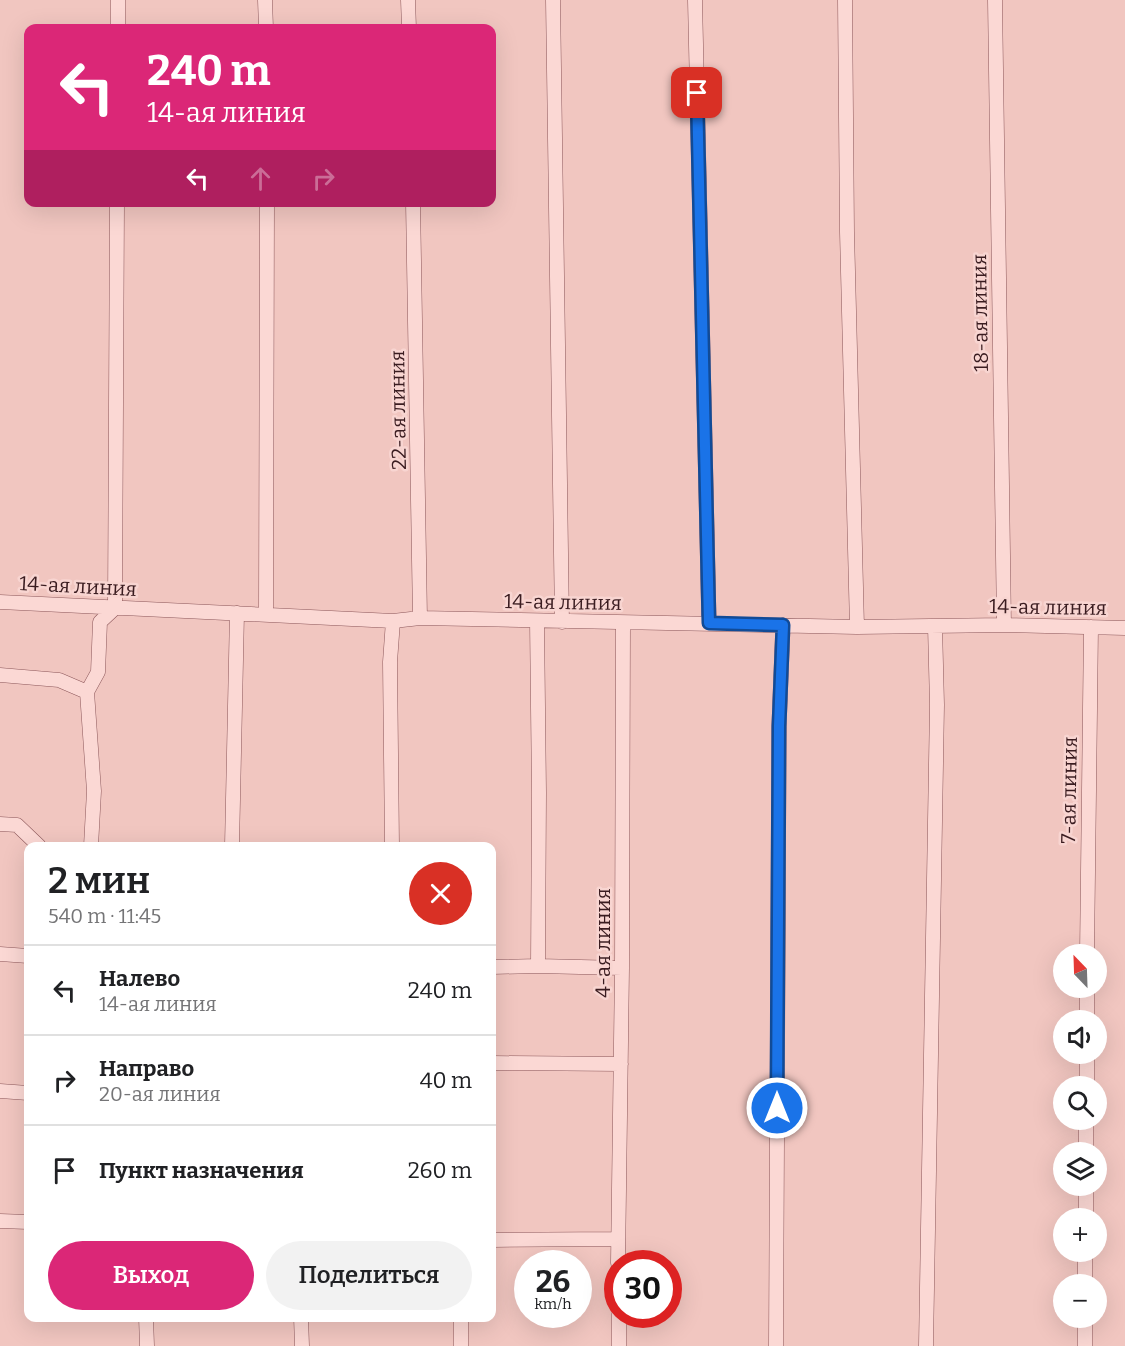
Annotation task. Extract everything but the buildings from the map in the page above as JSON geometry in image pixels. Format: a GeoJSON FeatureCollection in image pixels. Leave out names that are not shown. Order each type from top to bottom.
{"type":"FeatureCollection","features":[{"type":"Feature","properties":{"kind":"street"},"geometry":{"type":"LineString","coordinates":[[118,0],[118,24]]}},
{"type":"Feature","properties":{"kind":"street"},"geometry":{"type":"LineString","coordinates":[[265,0],[266,24]]}},
{"type":"Feature","properties":{"kind":"street"},"geometry":{"type":"LineString","coordinates":[[408,0],[409,24]]}},
{"type":"Feature","properties":{"kind":"street"},"geometry":{"type":"LineString","coordinates":[[553,0],[562,622]]}},
{"type":"Feature","properties":{"kind":"street"},"geometry":{"type":"LineString","coordinates":[[695,0],[709,623]]}},
{"type":"Feature","properties":{"kind":"street"},"geometry":{"type":"LineString","coordinates":[[845,0],[847,232],[857,627]]}},
{"type":"Feature","properties":{"kind":"street","name":"18-ая линия"},"geometry":{"type":"LineString","coordinates":[[995,0],[1004,625]]}},
{"type":"Feature","properties":{"kind":"street"},"geometry":{"type":"LineString","coordinates":[[91,842],[94,791],[87,692],[98,672],[100,622],[115,608],[117,207]]}},
{"type":"Feature","properties":{"kind":"street"},"geometry":{"type":"LineString","coordinates":[[266,614],[267,207]]}},
{"type":"Feature","properties":{"kind":"street","name":"22-ая линия"},"geometry":{"type":"LineString","coordinates":[[413,207],[420,618]]}},
{"type":"Feature","properties":{"kind":"street","name":"14-ая линия"},"geometry":{"type":"LineString","coordinates":[[0,602],[393,621],[420,618],[857,627],[1004,625],[1125,628]]}},
{"type":"Feature","properties":{"kind":"street"},"geometry":{"type":"LineString","coordinates":[[232,842],[237,613]]}},
{"type":"Feature","properties":{"kind":"street"},"geometry":{"type":"LineString","coordinates":[[392,842],[390,662],[393,621]]}},
{"type":"Feature","properties":{"kind":"street"},"geometry":{"type":"LineString","coordinates":[[537,621],[540,793],[538,966]]}},
{"type":"Feature","properties":{"kind":"street","name":"4-ая линия"},"geometry":{"type":"LineString","coordinates":[[618,1250],[623,623]]}},
{"type":"Feature","properties":{"kind":"street"},"geometry":{"type":"LineString","coordinates":[[776,1346],[778,738],[783,625]]}},
{"type":"Feature","properties":{"kind":"street"},"geometry":{"type":"LineString","coordinates":[[926,1346],[936,728],[935,626]]}},
{"type":"Feature","properties":{"kind":"street","name":"7-ая линия"},"geometry":{"type":"LineString","coordinates":[[1088,944],[1091,627]]}},
{"type":"Feature","properties":{"kind":"street"},"geometry":{"type":"LineString","coordinates":[[0,675],[59,680],[87,692]]}},
{"type":"Feature","properties":{"kind":"street"},"geometry":{"type":"LineString","coordinates":[[0,824],[17,825],[35,842]]}},
{"type":"Feature","properties":{"kind":"street"},"geometry":{"type":"LineString","coordinates":[[0,954],[24,956]]}},
{"type":"Feature","properties":{"kind":"street"},"geometry":{"type":"LineString","coordinates":[[496,967],[622,968]]}},
{"type":"Feature","properties":{"kind":"street"},"geometry":{"type":"LineString","coordinates":[[496,1063],[621,1065]]}},
{"type":"Feature","properties":{"kind":"street"},"geometry":{"type":"LineString","coordinates":[[0,1091],[24,1093]]}},
{"type":"Feature","properties":{"kind":"street"},"geometry":{"type":"LineString","coordinates":[[0,1221],[24,1222]]}},
{"type":"Feature","properties":{"kind":"street"},"geometry":{"type":"LineString","coordinates":[[496,1240],[618,1239]]}},
{"type":"Feature","properties":{"kind":"street"},"geometry":{"type":"LineString","coordinates":[[146,1322],[147,1346]]}},
{"type":"Feature","properties":{"kind":"street"},"geometry":{"type":"LineString","coordinates":[[301,1322],[302,1346]]}},
{"type":"Feature","properties":{"kind":"street"},"geometry":{"type":"LineString","coordinates":[[461,1322],[461,1346]]}},
{"type":"Feature","properties":{"kind":"street"},"geometry":{"type":"LineString","coordinates":[[619,1328],[619,1346]]}},
{"type":"Feature","properties":{"kind":"street"},"geometry":{"type":"LineString","coordinates":[[1085,1328],[1085,1346]]}},
{"type":"Feature","properties":{"kind":"route"},"geometry":{"type":"LineString","coordinates":[[697,93],[709,623],[783,625],[779,726],[777,1108]]}}]}
